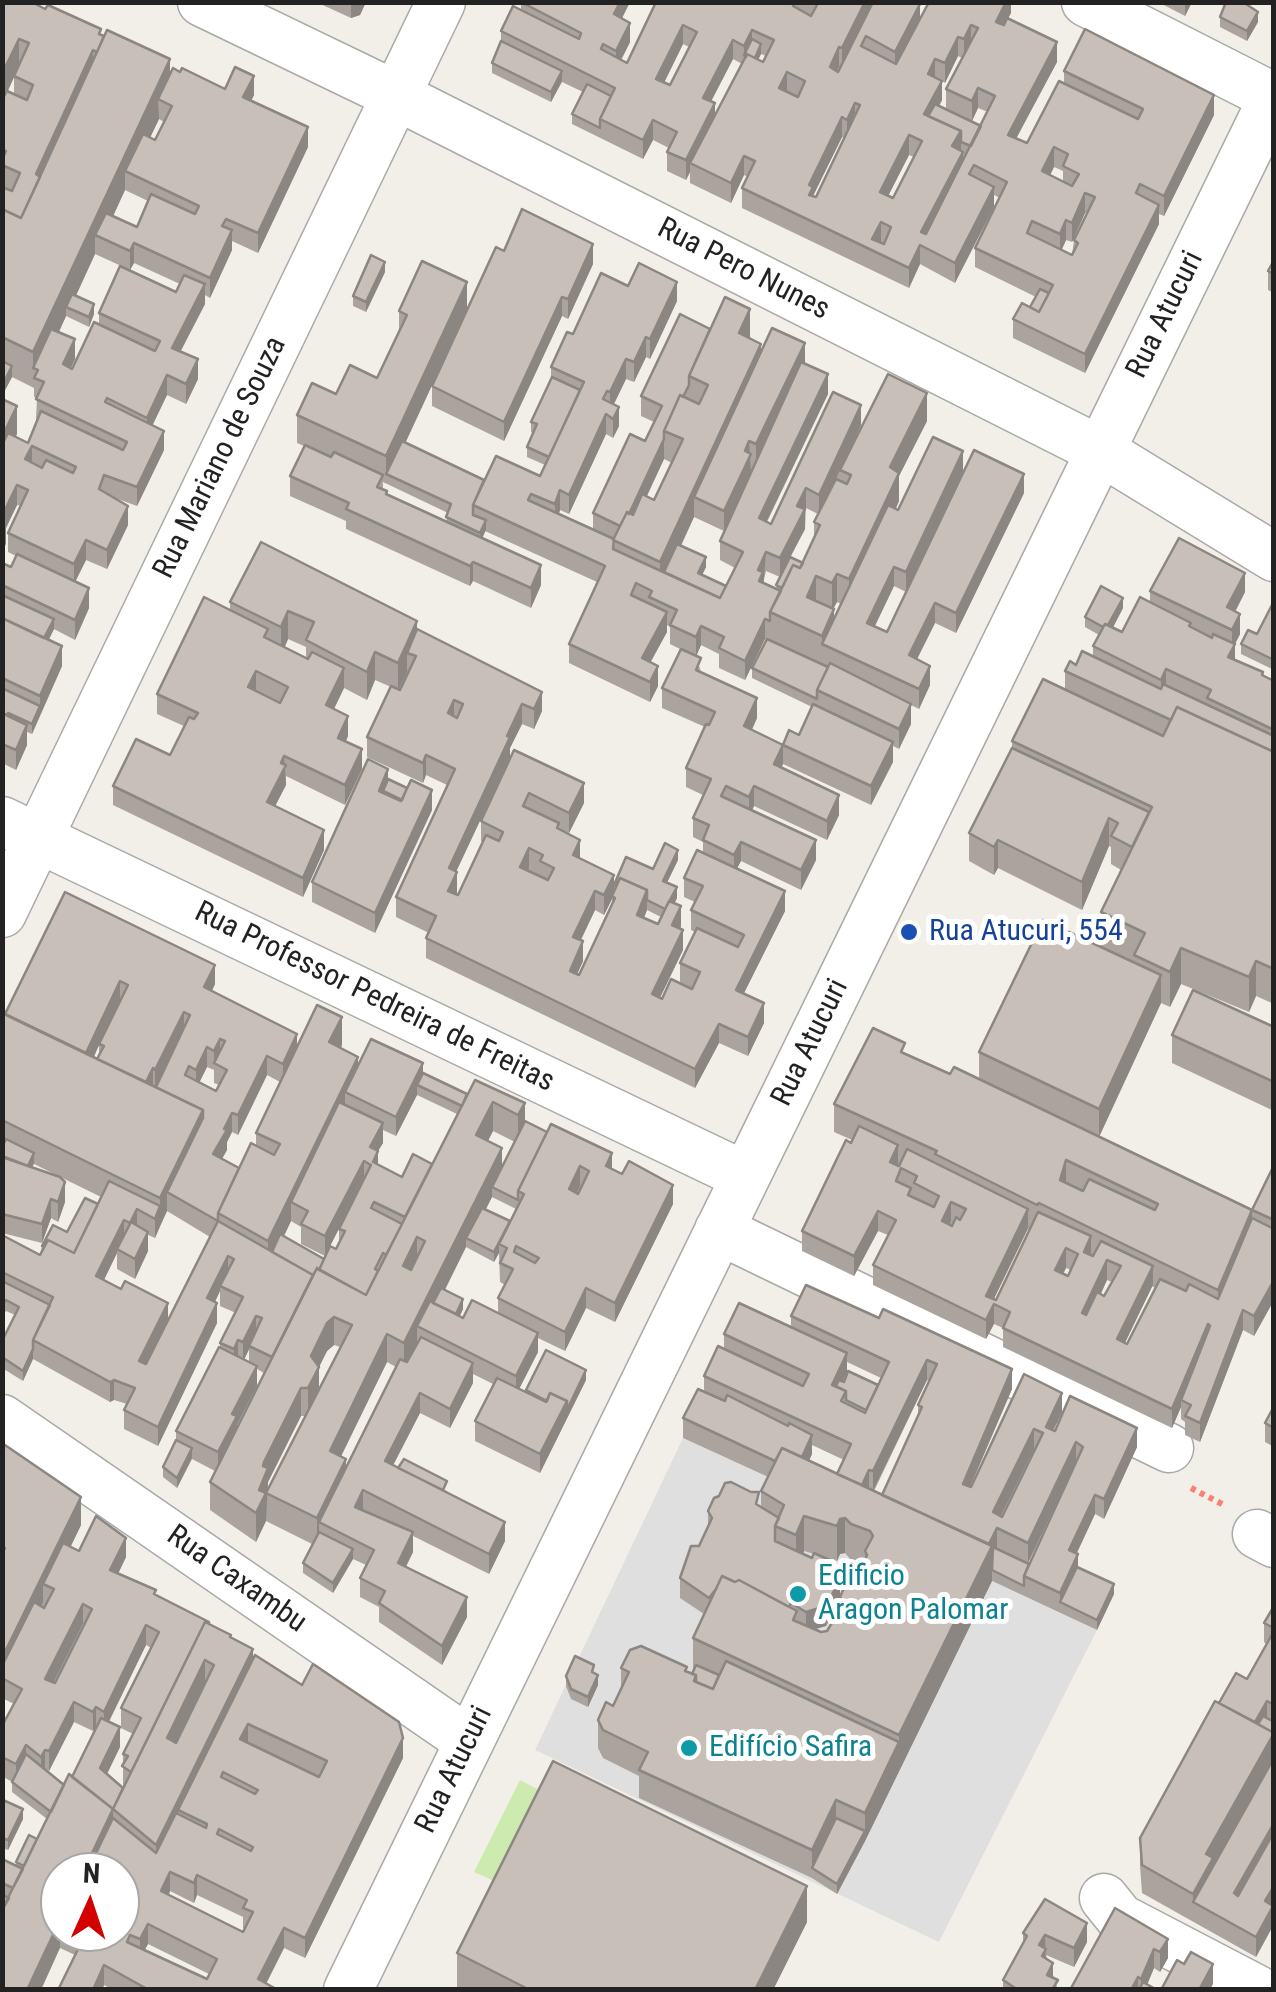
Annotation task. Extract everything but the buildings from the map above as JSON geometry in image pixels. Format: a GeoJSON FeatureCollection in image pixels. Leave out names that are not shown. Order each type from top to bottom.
{"type":"FeatureCollection","features":[{"type":"Feature","properties":{"kind":"street","name":"Rua Pero Nunes"},"geometry":{"type":"LineString","coordinates":[[202,2],[396,95],[1099,450],[1274,557]]}},
{"type":"Feature","properties":{"kind":"street","name":"Rua Mariano de Souza"},"geometry":{"type":"LineString","coordinates":[[2,913],[20,829],[441,2]]}},
{"type":"Feature","properties":{"kind":"street"},"geometry":{"type":"LineString","coordinates":[[1086,2],[1273,96]]}},
{"type":"Feature","properties":{"kind":"street","name":"Rua Atucuri"},"geometry":{"type":"LineString","coordinates":[[348,1990],[1273,96]]}},
{"type":"Feature","properties":{"kind":"street","name":"Rua Professor Pedreira de Freitas"},"geometry":{"type":"LineString","coordinates":[[20,829],[746,1176]]}},
{"type":"Feature","properties":{"kind":"street"},"geometry":{"type":"LineString","coordinates":[[719,1230],[1169,1448]]}},
{"type":"Feature","properties":{"kind":"street","name":"Rua Caxambu"},"geometry":{"type":"LineString","coordinates":[[2,1419],[469,1741]]}},
{"type":"Feature","properties":{"kind":"street"},"geometry":{"type":"LineString","coordinates":[[1104,1898],[1120,1918],[1258,1990]]}},
{"type":"Feature","properties":{"kind":"path"},"geometry":{"type":"LineString","coordinates":[[1169,1448],[1187,1486],[1249,1518],[1265,1539]]}},
{"type":"Feature","properties":{"kind":"shaded area"},"geometry":{"type":"Polygon","coordinates":[[[683,1438],[1097,1630],[939,1942],[535,1750],[683,1438]]]}},
{"type":"Feature","properties":{"kind":"green space"},"geometry":{"type":"Polygon","coordinates":[[[520,1780],[553,1797],[507,1887],[474,1872],[520,1780]]]}},
{"type":"Feature","properties":{"kind":"place","name":"Rua Atucuri, 554"},"geometry":{"type":"Point","coordinates":[909,932]}},
{"type":"Feature","properties":{"kind":"place","name":"Edificio Aragon Palomar"},"geometry":{"type":"Point","coordinates":[798,1594]}},
{"type":"Feature","properties":{"kind":"place","name":"Edifício Safira"},"geometry":{"type":"Point","coordinates":[689,1748]}}]}
